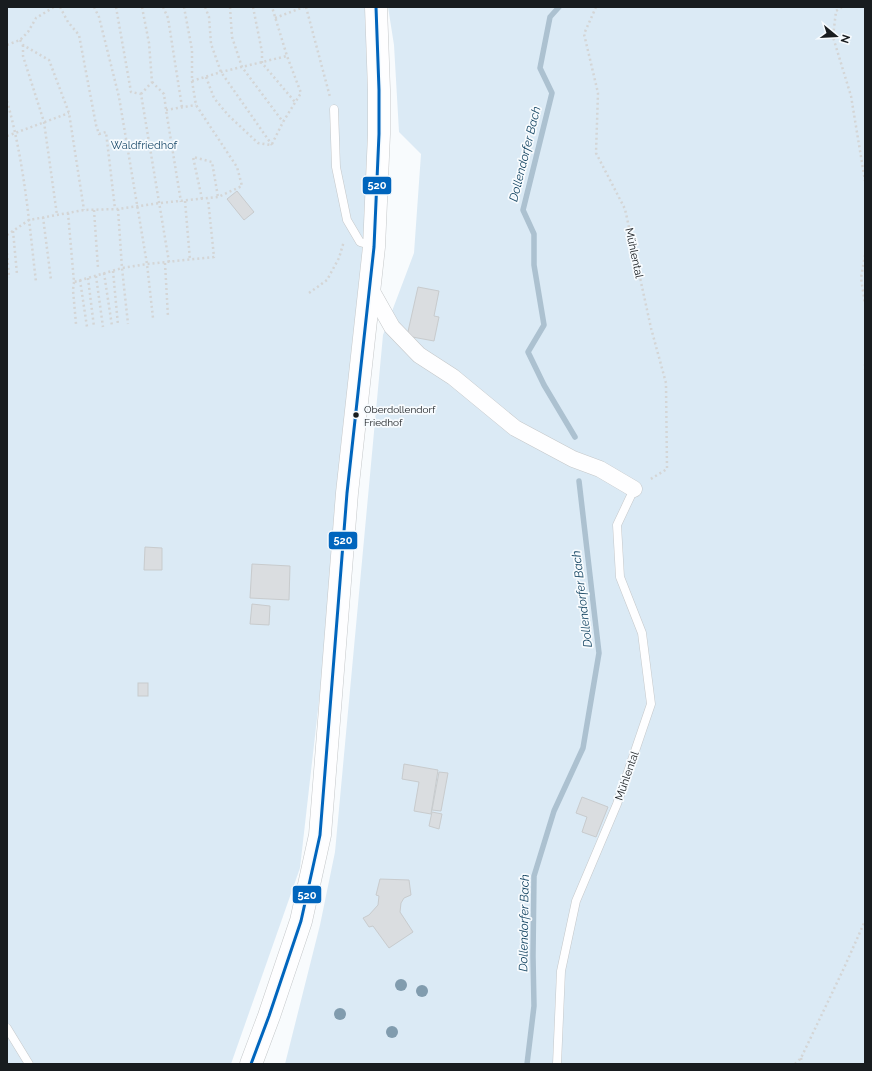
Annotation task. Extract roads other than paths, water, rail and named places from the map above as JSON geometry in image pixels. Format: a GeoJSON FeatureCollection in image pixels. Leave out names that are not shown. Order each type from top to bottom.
{"type":"FeatureCollection","features":[{"type":"Feature","properties":{"kind":"main road"},"geometry":{"type":"LineString","coordinates":[[251,1064],[301,921],[320,835],[346,493],[374,247],[379,134],[376,7]]}},
{"type":"Feature","properties":{"kind":"street"},"geometry":{"type":"LineString","coordinates":[[370,288],[392,327],[419,355],[452,377],[515,428],[572,459],[600,469],[634,490]]}},
{"type":"Feature","properties":{"kind":"lane"},"geometry":{"type":"LineString","coordinates":[[334,109],[336,167],[348,220],[360,242],[374,247]]}},
{"type":"Feature","properties":{"kind":"lane","name":"Mühlental"},"geometry":{"type":"LineString","coordinates":[[557,1064],[561,971],[576,901],[617,804],[651,704],[642,633],[620,577],[617,525],[634,490]]}},
{"type":"Feature","properties":{"kind":"lane"},"geometry":{"type":"LineString","coordinates":[[7,1028],[29,1064]]}},
{"type":"Feature","properties":{"kind":"waterway","name":"Dollendorfer Bach"},"geometry":{"type":"LineString","coordinates":[[559,7],[550,17],[540,68],[552,93],[523,210],[534,234],[534,265],[544,325],[528,352],[544,385],[575,437]]}},
{"type":"Feature","properties":{"kind":"waterway","name":"Dollendorfer Bach"},"geometry":{"type":"LineString","coordinates":[[527,1064],[534,1006],[534,876],[554,811],[583,748],[599,653],[579,481]]}},
{"type":"Feature","properties":{"kind":"place","name":"Oberdollendorf Friedhof"},"geometry":{"type":"Point","coordinates":[356,415]}},
{"type":"Feature","properties":{"kind":"park label","name":"Waldfriedhof"},"geometry":{"type":"Point","coordinates":[144,145]}}]}
